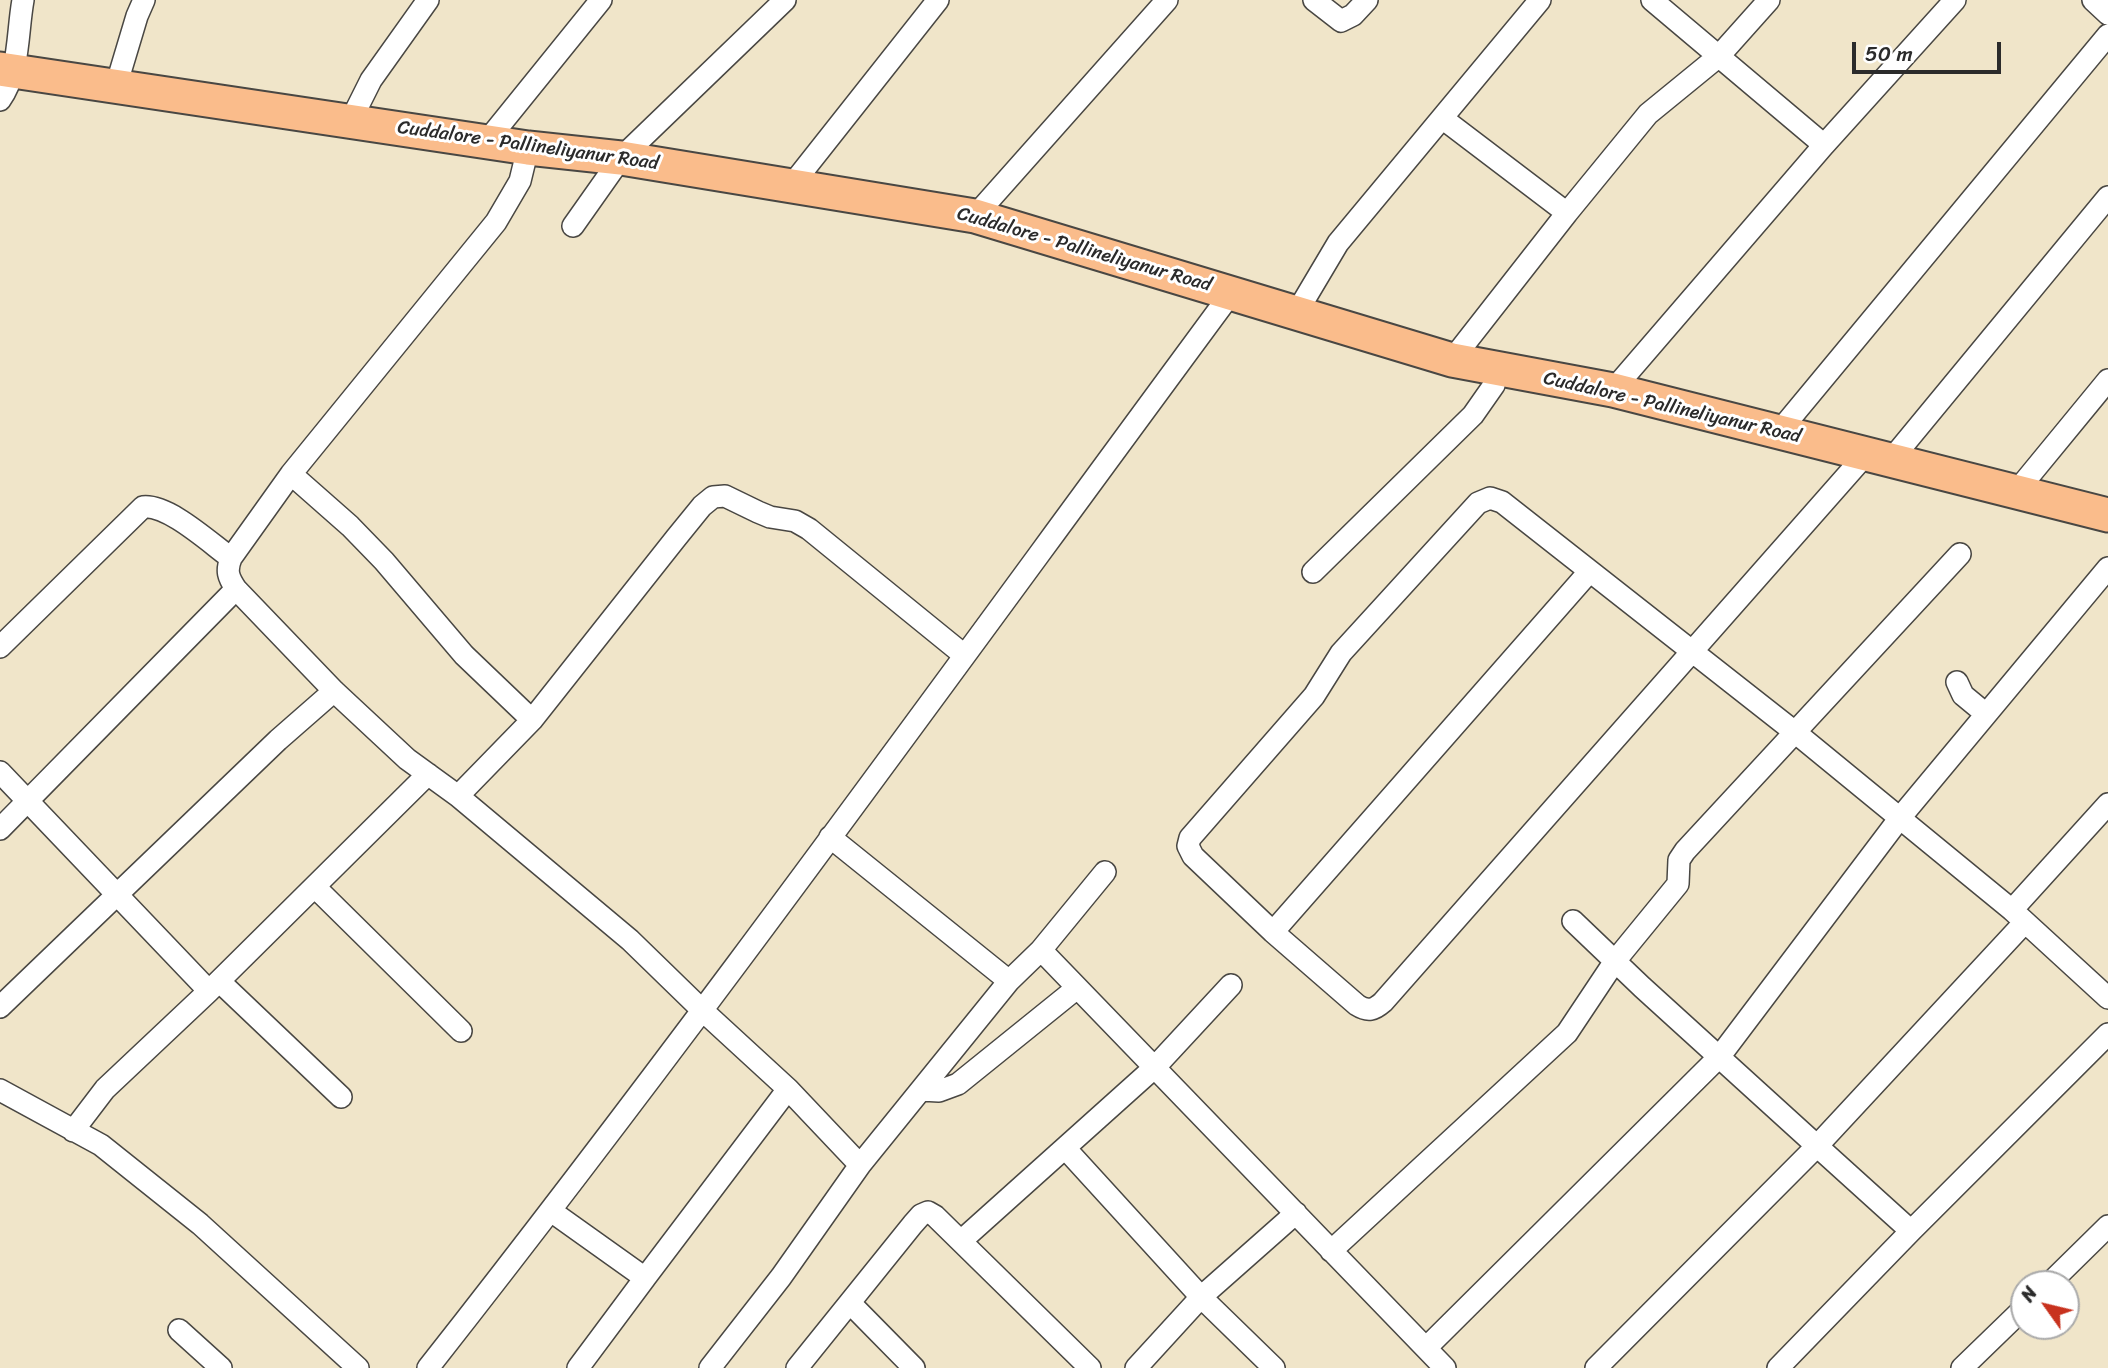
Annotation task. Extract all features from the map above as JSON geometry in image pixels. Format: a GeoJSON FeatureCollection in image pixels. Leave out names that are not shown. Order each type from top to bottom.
{"type":"FeatureCollection","features":[{"type":"Feature","properties":{"kind":"main road","name":"Cuddalore - Pallineliyanur Road"},"geometry":{"type":"LineString","coordinates":[[4,80],[116,86],[528,148],[621,158],[975,216],[1452,360],[1613,390],[2108,515]]}},
{"type":"Feature","properties":{"kind":"street"},"geometry":{"type":"LineString","coordinates":[[4,80],[23,0]]}},
{"type":"Feature","properties":{"kind":"street"},"geometry":{"type":"LineString","coordinates":[[116,86],[144,0]]}},
{"type":"Feature","properties":{"kind":"street"},"geometry":{"type":"LineString","coordinates":[[351,120],[371,80],[428,0]]}},
{"type":"Feature","properties":{"kind":"street"},"geometry":{"type":"LineString","coordinates":[[487,141],[601,0]]}},
{"type":"Feature","properties":{"kind":"street"},"geometry":{"type":"LineString","coordinates":[[573,226],[621,158],[785,0]]}},
{"type":"Feature","properties":{"kind":"street"},"geometry":{"type":"LineString","coordinates":[[791,186],[938,0]]}},
{"type":"Feature","properties":{"kind":"street"},"geometry":{"type":"LineString","coordinates":[[975,216],[1167,0]]}},
{"type":"Feature","properties":{"kind":"street"},"geometry":{"type":"LineString","coordinates":[[1314,0],[1341,21],[1353,15],[1367,0]]}},
{"type":"Feature","properties":{"kind":"street"},"geometry":{"type":"LineString","coordinates":[[1297,312],[1338,243],[1540,0]]}},
{"type":"Feature","properties":{"kind":"street"},"geometry":{"type":"LineString","coordinates":[[1652,0],[1825,145]]}},
{"type":"Feature","properties":{"kind":"street"},"geometry":{"type":"LineString","coordinates":[[1452,360],[1567,212],[1648,114],[1719,56],[1769,0]]}},
{"type":"Feature","properties":{"kind":"street"},"geometry":{"type":"LineString","coordinates":[[1613,390],[1825,145],[1955,0]]}},
{"type":"Feature","properties":{"kind":"street"},"geometry":{"type":"LineString","coordinates":[[2093,0],[2108,14]]}},
{"type":"Feature","properties":{"kind":"street"},"geometry":{"type":"LineString","coordinates":[[1778,433],[2108,34]]}},
{"type":"Feature","properties":{"kind":"street"},"geometry":{"type":"LineString","coordinates":[[1442,118],[1567,212]]}},
{"type":"Feature","properties":{"kind":"street"},"geometry":{"type":"LineString","coordinates":[[528,148],[520,181],[496,222],[291,474],[231,558],[227,568],[229,578],[236,589],[334,691],[407,759],[458,796],[581,896],[788,1089],[860,1165]]}},
{"type":"Feature","properties":{"kind":"street"},"geometry":{"type":"LineString","coordinates":[[2108,197],[1879,456],[1692,653],[1375,1010],[1366,1010],[1357,1005],[1273,932],[1193,856],[1188,846],[1190,838],[1314,696],[1341,653],[1478,503],[1490,498],[1502,502],[1692,653],[1796,733],[2018,916],[2108,998]]}},
{"type":"Feature","properties":{"kind":"street"},"geometry":{"type":"LineString","coordinates":[[428,1368],[551,1211],[702,1010],[1232,292]]}},
{"type":"Feature","properties":{"kind":"street"},"geometry":{"type":"LineString","coordinates":[[1313,572],[1473,415],[1494,385],[1498,369]]}},
{"type":"Feature","properties":{"kind":"street"},"geometry":{"type":"LineString","coordinates":[[2016,492],[2108,380]]}},
{"type":"Feature","properties":{"kind":"street"},"geometry":{"type":"LineString","coordinates":[[291,474],[350,526],[384,561],[464,656],[532,720]]}},
{"type":"Feature","properties":{"kind":"street"},"geometry":{"type":"LineString","coordinates":[[458,796],[532,720],[693,516],[713,497],[725,496],[770,517],[795,521],[809,529],[964,655]]}},
{"type":"Feature","properties":{"kind":"street"},"geometry":{"type":"LineString","coordinates":[[0,647],[143,508],[153,506],[166,512],[231,558]]}},
{"type":"Feature","properties":{"kind":"street"},"geometry":{"type":"LineString","coordinates":[[1331,1251],[1567,1033],[1615,961],[1678,884],[1679,860],[1685,851],[1960,554]]}},
{"type":"Feature","properties":{"kind":"street"},"geometry":{"type":"LineString","coordinates":[[1426,1348],[1720,1056],[1899,819],[2108,568]]}},
{"type":"Feature","properties":{"kind":"street"},"geometry":{"type":"LineString","coordinates":[[1273,932],[1590,572]]}},
{"type":"Feature","properties":{"kind":"street"},"geometry":{"type":"LineString","coordinates":[[0,829],[236,589]]}},
{"type":"Feature","properties":{"kind":"street"},"geometry":{"type":"LineString","coordinates":[[1957,682],[1963,695],[1986,714]]}},
{"type":"Feature","properties":{"kind":"street"},"geometry":{"type":"LineString","coordinates":[[0,1007],[278,740],[334,691]]}},
{"type":"Feature","properties":{"kind":"street"},"geometry":{"type":"LineString","coordinates":[[0,772],[117,895],[214,986],[341,1097]]}},
{"type":"Feature","properties":{"kind":"street"},"geometry":{"type":"LineString","coordinates":[[73,1131],[105,1089],[214,986],[428,774]]}},
{"type":"Feature","properties":{"kind":"street"},"geometry":{"type":"LineString","coordinates":[[1596,1368],[1817,1146],[2018,916],[2108,804]]}},
{"type":"Feature","properties":{"kind":"street"},"geometry":{"type":"LineString","coordinates":[[830,837],[1009,981]]}},
{"type":"Feature","properties":{"kind":"street"},"geometry":{"type":"LineString","coordinates":[[710,1368],[781,1277],[860,1165],[1009,981],[1041,950],[1105,872]]}},
{"type":"Feature","properties":{"kind":"street"},"geometry":{"type":"LineString","coordinates":[[315,887],[461,1031]]}},
{"type":"Feature","properties":{"kind":"street"},"geometry":{"type":"LineString","coordinates":[[1573,921],[1911,1231]]}},
{"type":"Feature","properties":{"kind":"street"},"geometry":{"type":"LineString","coordinates":[[1041,950],[1445,1368]]}},
{"type":"Feature","properties":{"kind":"street"},"geometry":{"type":"LineString","coordinates":[[961,1241],[1155,1067],[1231,985]]}},
{"type":"Feature","properties":{"kind":"street"},"geometry":{"type":"LineString","coordinates":[[921,1090],[939,1091],[958,1084],[1077,988]]}},
{"type":"Feature","properties":{"kind":"street"},"geometry":{"type":"LineString","coordinates":[[1778,1368],[2108,1034]]}},
{"type":"Feature","properties":{"kind":"street"},"geometry":{"type":"LineString","coordinates":[[578,1368],[788,1089]]}},
{"type":"Feature","properties":{"kind":"street"},"geometry":{"type":"LineString","coordinates":[[0,1090],[101,1145],[169,1197],[358,1368]]}},
{"type":"Feature","properties":{"kind":"street"},"geometry":{"type":"LineString","coordinates":[[1065,1148],[1201,1297],[1274,1368]]}},
{"type":"Feature","properties":{"kind":"street"},"geometry":{"type":"LineString","coordinates":[[551,1211],[645,1278]]}},
{"type":"Feature","properties":{"kind":"street"},"geometry":{"type":"LineString","coordinates":[[797,1368],[921,1215],[928,1212],[1090,1368]]}},
{"type":"Feature","properties":{"kind":"street"},"geometry":{"type":"LineString","coordinates":[[1136,1368],[1201,1297],[1296,1213]]}},
{"type":"Feature","properties":{"kind":"street"},"geometry":{"type":"LineString","coordinates":[[2063,1270],[2108,1226]]}},
{"type":"Feature","properties":{"kind":"street"},"geometry":{"type":"LineString","coordinates":[[849,1303],[914,1368]]}},
{"type":"Feature","properties":{"kind":"street"},"geometry":{"type":"LineString","coordinates":[[1962,1368],[2010,1322]]}},
{"type":"Feature","properties":{"kind":"street"},"geometry":{"type":"LineString","coordinates":[[179,1330],[221,1368]]}}]}
